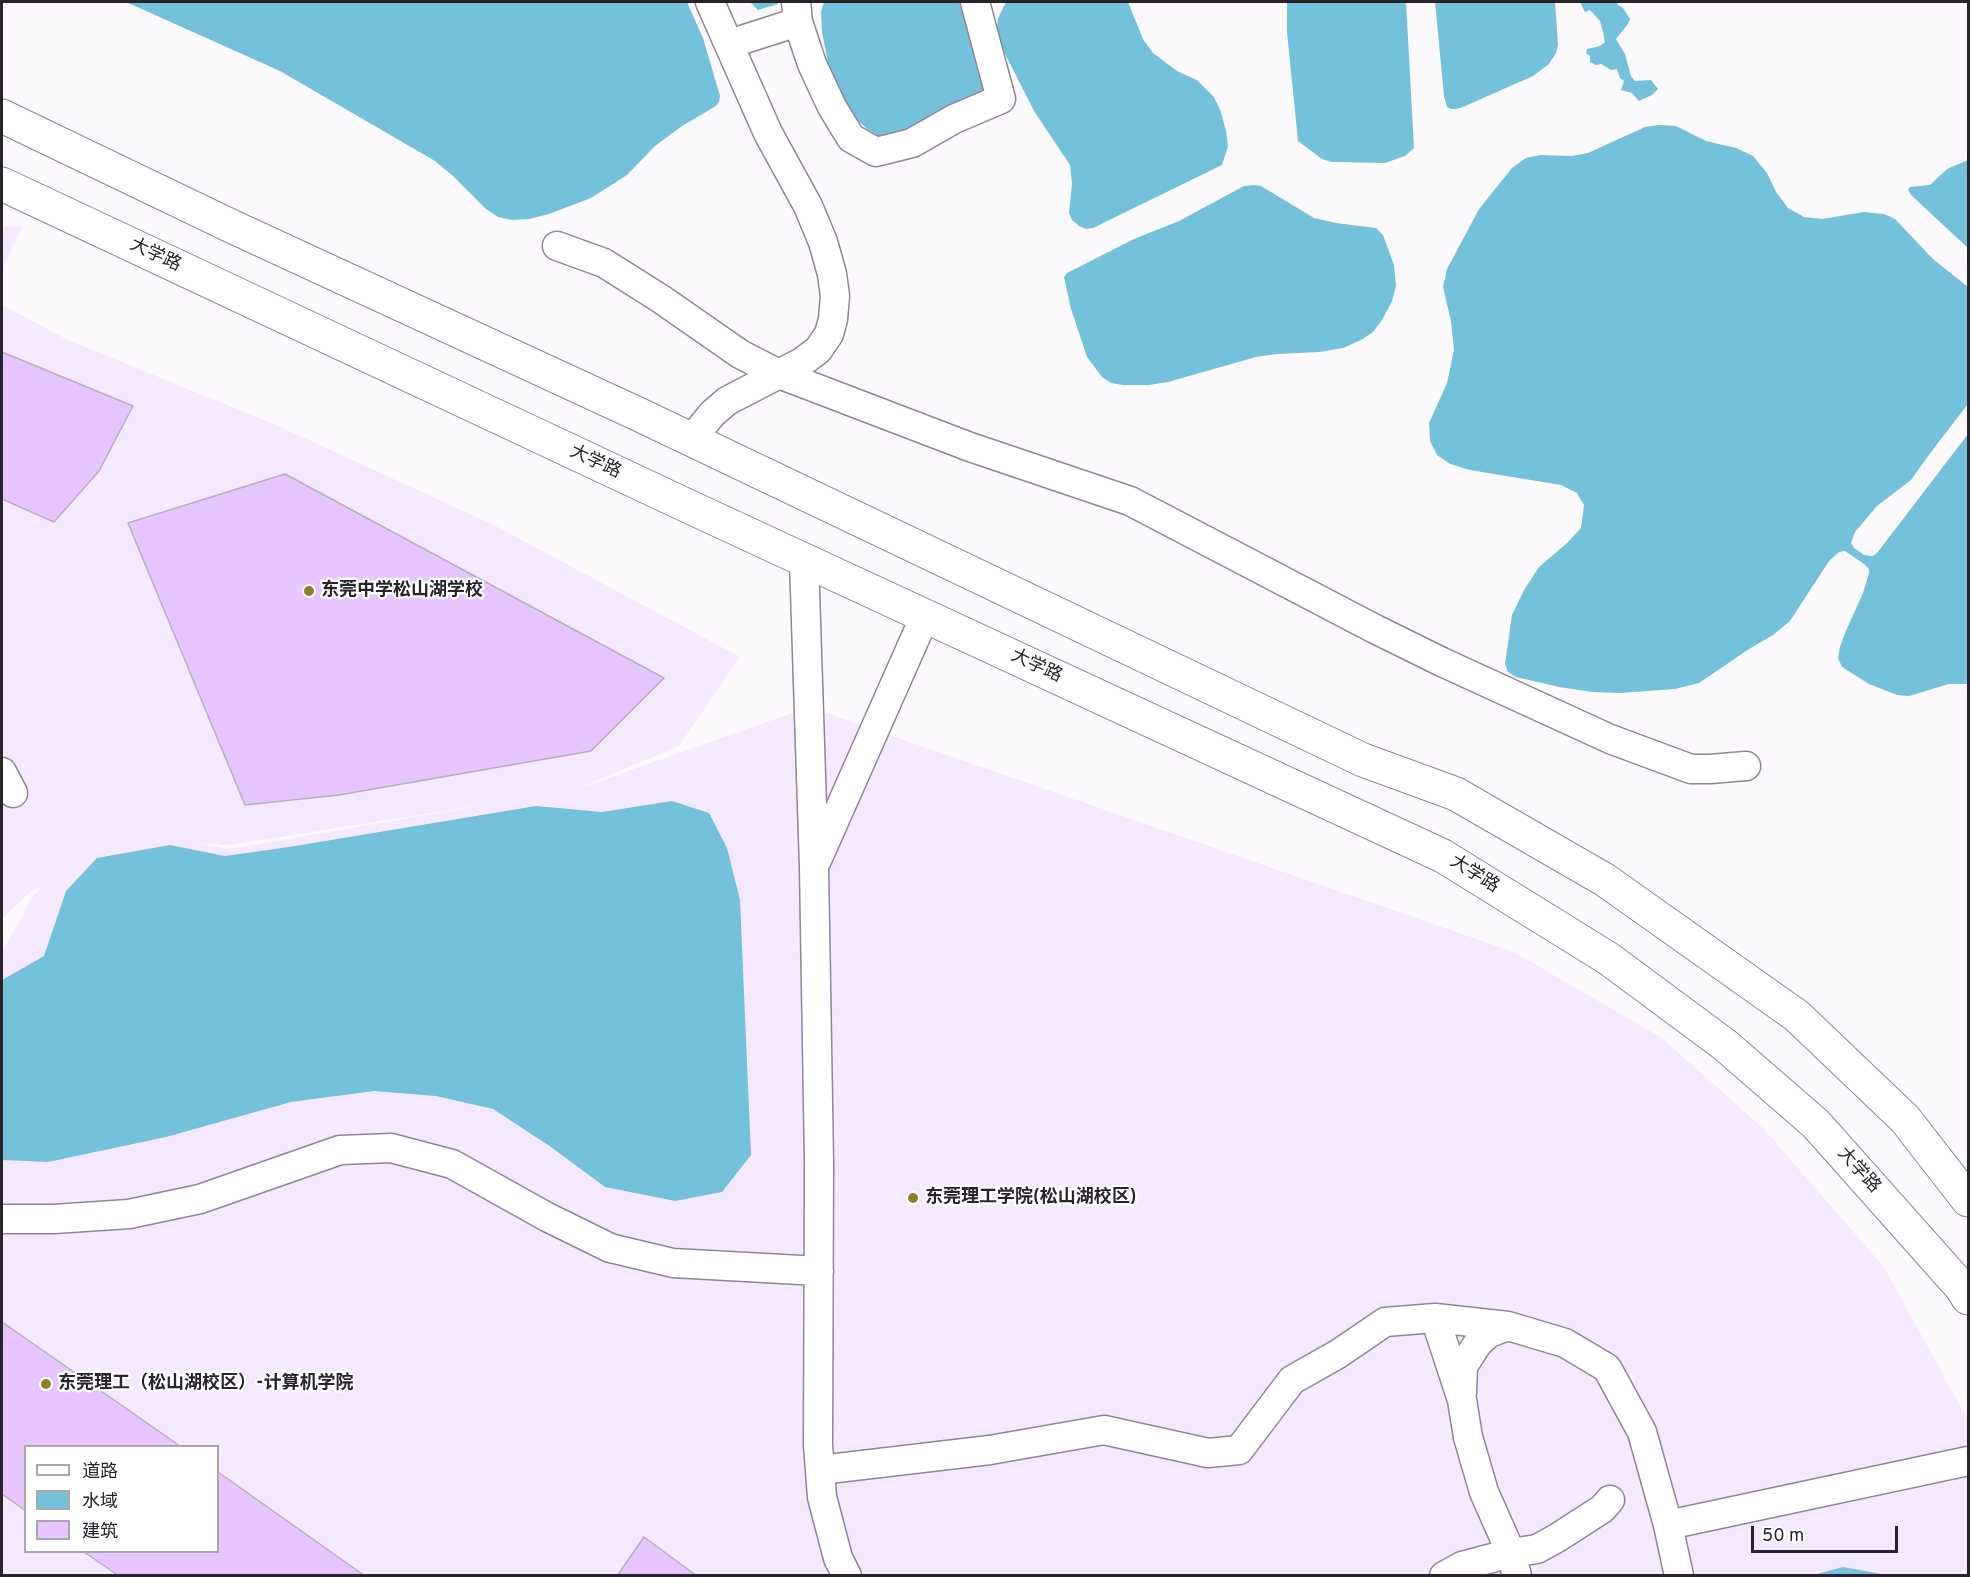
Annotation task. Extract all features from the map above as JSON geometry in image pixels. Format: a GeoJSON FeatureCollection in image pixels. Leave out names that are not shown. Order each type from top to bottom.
{"type":"FeatureCollection","features":[{"type":"Feature","properties":{"kind":"main road"},"geometry":{"type":"LineString","coordinates":[[2,116],[231,226],[692,440],[1364,760],[1456,794],[1605,880],[1797,1016],[1905,1119],[1968,1200]]}},
{"type":"Feature","properties":{"kind":"main road","name":"大学路"},"geometry":{"type":"LineString","coordinates":[[3,186],[1443,856],[1609,959],[1725,1045],[1816,1124],[1961,1287],[1968,1298]]}},
{"type":"Feature","properties":{"kind":"street"},"geometry":{"type":"LineString","coordinates":[[692,440],[712,414],[727,401],[802,363],[818,350],[829,334],[835,296],[832,274],[823,242],[808,206],[768,133],[710,2]]}},
{"type":"Feature","properties":{"kind":"street"},"geometry":{"type":"LineString","coordinates":[[729,44],[797,12],[812,64],[832,107],[851,138],[876,152],[912,143],[954,119],[1001,99],[975,2]]}},
{"type":"Feature","properties":{"kind":"street"},"geometry":{"type":"LineString","coordinates":[[557,246],[604,263],[740,354],[779,374],[970,447],[1130,501],[1404,643],[1610,739],[1691,769],[1746,766]]}},
{"type":"Feature","properties":{"kind":"street"},"geometry":{"type":"LineString","coordinates":[[804,560],[814,867],[819,1162],[818,1444],[822,1497],[838,1558],[847,1575]]}},
{"type":"Feature","properties":{"kind":"street"},"geometry":{"type":"LineString","coordinates":[[814,867],[925,616]]}},
{"type":"Feature","properties":{"kind":"street"},"geometry":{"type":"LineString","coordinates":[[2,1219],[54,1219],[129,1214],[200,1199],[340,1150],[391,1148],[452,1164],[610,1248],[673,1263],[819,1271]]}},
{"type":"Feature","properties":{"kind":"street"},"geometry":{"type":"LineString","coordinates":[[820,1470],[990,1450],[1104,1430],[1208,1453],[1239,1450],[1292,1380],[1338,1354],[1385,1323],[1435,1318],[1508,1326],[1565,1343],[1607,1368],[1642,1432],[1668,1525],[1678,1575]]}},
{"type":"Feature","properties":{"kind":"street"},"geometry":{"type":"LineString","coordinates":[[1435,1318],[1462,1400],[1468,1437],[1484,1492],[1514,1564]]}},
{"type":"Feature","properties":{"kind":"street"},"geometry":{"type":"LineString","coordinates":[[1462,1400],[1463,1366],[1478,1343],[1489,1333],[1508,1326]]}},
{"type":"Feature","properties":{"kind":"street"},"geometry":{"type":"LineString","coordinates":[[1668,1525],[1968,1461]]}},
{"type":"Feature","properties":{"kind":"street"},"geometry":{"type":"LineString","coordinates":[[1444,1575],[1462,1566],[1514,1564],[1602,1509],[1610,1500]]}},
{"type":"Feature","properties":{"kind":"shaded area"},"geometry":{"type":"Polygon","coordinates":[[[23,226],[2,269],[2,227],[23,226]]]}},
{"type":"Feature","properties":{"kind":"shaded area","name":"东莞理工学院(松山湖校区)"},"geometry":{"type":"Polygon","coordinates":[[[2,305],[68,340],[274,424],[494,525],[740,657],[679,746],[572,791],[809,707],[1514,952],[1662,1038],[1764,1129],[1884,1267],[1968,1420],[1968,1575],[2,1575],[2,953],[32,897],[43,886],[30,892],[2,919],[2,305]],[[502,802],[230,845],[200,843],[229,849],[502,802]]]}},
{"type":"Feature","properties":{"kind":"water"},"geometry":{"type":"Polygon","coordinates":[[[126,2],[687,2],[703,38],[720,96],[716,106],[682,126],[655,146],[627,175],[591,198],[549,214],[512,220],[498,217],[486,209],[435,161],[280,71],[126,2]]]}},
{"type":"Feature","properties":{"kind":"water"},"geometry":{"type":"Polygon","coordinates":[[[750,2],[778,2],[778,4],[758,10],[750,2]]]}},
{"type":"Feature","properties":{"kind":"water"},"geometry":{"type":"Polygon","coordinates":[[[824,2],[964,2],[984,90],[979,95],[967,97],[930,121],[884,139],[867,129],[854,117],[840,95],[829,68],[822,32],[821,12],[824,2]]]}},
{"type":"Feature","properties":{"kind":"water"},"geometry":{"type":"Polygon","coordinates":[[[1006,2],[1128,2],[1143,39],[1153,53],[1177,71],[1197,80],[1214,97],[1221,112],[1228,146],[1222,165],[1093,228],[1086,229],[1079,226],[1072,220],[1069,213],[1072,183],[1070,165],[1034,111],[999,42],[998,18],[1006,2]]]}},
{"type":"Feature","properties":{"kind":"water"},"geometry":{"type":"Polygon","coordinates":[[[1287,2],[1406,2],[1414,148],[1405,156],[1385,163],[1332,162],[1322,159],[1298,141],[1287,32],[1287,2]]]}},
{"type":"Feature","properties":{"kind":"water"},"geometry":{"type":"Polygon","coordinates":[[[1435,2],[1555,2],[1558,45],[1556,53],[1549,64],[1533,76],[1463,107],[1451,109],[1447,107],[1444,96],[1435,2]]]}},
{"type":"Feature","properties":{"kind":"water"},"geometry":{"type":"Polygon","coordinates":[[[1580,2],[1617,2],[1623,8],[1630,19],[1616,39],[1625,54],[1631,76],[1635,81],[1651,80],[1658,89],[1652,95],[1639,101],[1632,93],[1621,90],[1624,81],[1620,78],[1617,69],[1611,70],[1601,64],[1596,65],[1590,62],[1590,56],[1586,53],[1587,49],[1600,46],[1605,42],[1600,21],[1590,10],[1585,12],[1580,2]]]}},
{"type":"Feature","properties":{"kind":"water"},"geometry":{"type":"Polygon","coordinates":[[[1676,126],[1706,141],[1736,148],[1753,156],[1767,173],[1776,192],[1788,208],[1804,217],[1822,219],[1864,212],[1884,214],[1895,219],[1933,259],[1968,287],[1968,404],[1911,480],[1877,506],[1855,532],[1851,543],[1864,555],[1873,556],[1877,553],[1968,434],[1968,684],[1949,684],[1909,696],[1897,695],[1869,684],[1842,667],[1838,658],[1840,647],[1869,573],[1869,569],[1864,564],[1845,551],[1839,552],[1829,561],[1790,621],[1773,635],[1699,683],[1675,689],[1620,693],[1592,692],[1516,677],[1508,672],[1505,664],[1512,615],[1539,567],[1581,528],[1584,505],[1577,493],[1561,485],[1470,470],[1450,464],[1437,455],[1430,441],[1429,423],[1447,383],[1454,350],[1451,321],[1443,287],[1447,269],[1479,209],[1512,168],[1526,158],[1540,155],[1572,156],[1588,153],[1645,127],[1676,126]]]}},
{"type":"Feature","properties":{"kind":"water"},"geometry":{"type":"Polygon","coordinates":[[[1968,160],[1968,248],[1911,195],[1908,189],[1930,185],[1947,169],[1968,160]]]}},
{"type":"Feature","properties":{"kind":"water"},"geometry":{"type":"Polygon","coordinates":[[[1244,186],[1261,186],[1314,218],[1376,228],[1383,235],[1394,265],[1396,286],[1392,301],[1373,332],[1343,348],[1256,357],[1168,382],[1123,385],[1111,383],[1102,377],[1087,357],[1071,309],[1064,277],[1067,273],[1134,239],[1179,221],[1244,186]]]}},
{"type":"Feature","properties":{"kind":"water"},"geometry":{"type":"Polygon","coordinates":[[[672,801],[709,813],[727,848],[740,900],[751,1155],[722,1192],[675,1201],[605,1187],[551,1147],[493,1109],[436,1096],[374,1091],[291,1102],[166,1137],[48,1162],[2,1160],[2,980],[44,956],[66,891],[97,858],[170,845],[225,856],[536,806],[602,812],[672,801]]]}},
{"type":"Feature","properties":{"kind":"water"},"geometry":{"type":"Polygon","coordinates":[[[1843,1567],[1887,1575],[1813,1575],[1843,1567]]]}},
{"type":"Feature","properties":{"kind":"building"},"geometry":{"type":"Polygon","coordinates":[[[2,352],[133,406],[99,471],[54,522],[2,499],[2,352]]]}},
{"type":"Feature","properties":{"kind":"building"},"geometry":{"type":"Polygon","coordinates":[[[285,474],[664,678],[591,751],[339,795],[245,805],[128,523],[285,474]]]}},
{"type":"Feature","properties":{"kind":"building","name":"东莞理工（松山湖校区）-计算机学院"},"geometry":{"type":"Polygon","coordinates":[[[2,1322],[179,1445],[24,1445],[24,1510],[2,1494],[2,1322]]]}},
{"type":"Feature","properties":{"kind":"building"},"geometry":{"type":"Polygon","coordinates":[[[219,1473],[365,1576],[119,1576],[85,1553],[219,1553],[219,1473]]]}},
{"type":"Feature","properties":{"kind":"building"},"geometry":{"type":"Polygon","coordinates":[[[644,1537],[697,1576],[617,1576],[644,1537]]]}},
{"type":"Feature","properties":{"kind":"place","name":"东莞中学松山湖学校"},"geometry":{"type":"Point","coordinates":[309,591]}},
{"type":"Feature","properties":{"kind":"place","name":"东莞理工学院(松山湖校区)"},"geometry":{"type":"Point","coordinates":[913,1198]}},
{"type":"Feature","properties":{"kind":"place","name":"东莞理工（松山湖校区）-计算机学院"},"geometry":{"type":"Point","coordinates":[46,1384]}}]}
